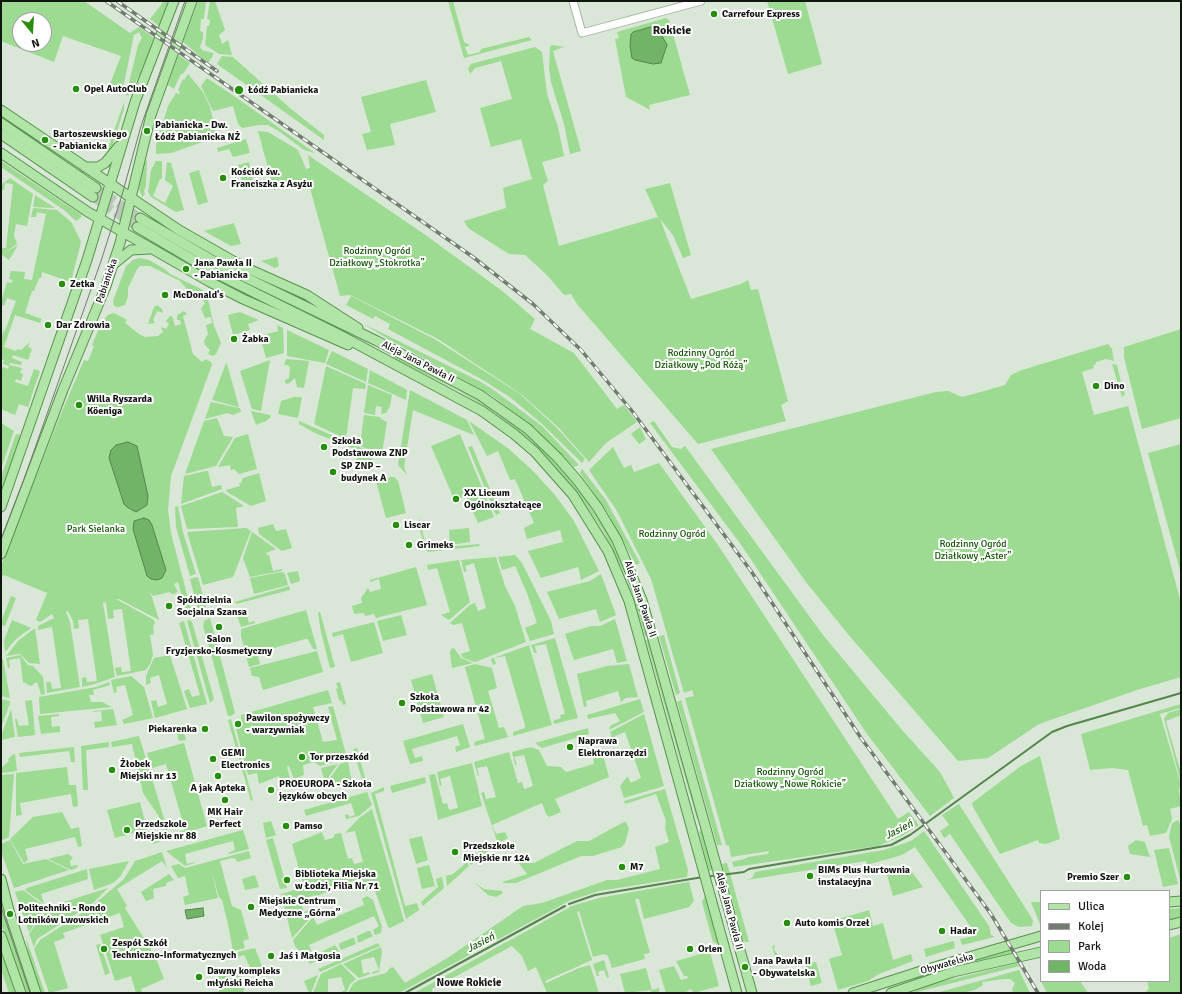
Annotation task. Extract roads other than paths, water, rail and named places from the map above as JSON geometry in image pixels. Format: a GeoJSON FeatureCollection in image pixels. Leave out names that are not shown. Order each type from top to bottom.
{"type":"FeatureCollection","features":[{"type":"Feature","properties":{"kind":"main road"},"geometry":{"type":"LineString","coordinates":[[1,507],[77,287],[135,102],[174,1]]}},
{"type":"Feature","properties":{"kind":"main road","name":"Pabianicka"},"geometry":{"type":"LineString","coordinates":[[1,554],[63,390],[99,307],[122,232],[151,115],[192,1]]}},
{"type":"Feature","properties":{"kind":"main road"},"geometry":{"type":"LineString","coordinates":[[1,110],[130,198],[223,256],[307,295],[377,341]]}},
{"type":"Feature","properties":{"kind":"main road"},"geometry":{"type":"LineString","coordinates":[[1,123],[94,192],[1,134]]}},
{"type":"Feature","properties":{"kind":"main road"},"geometry":{"type":"LineString","coordinates":[[85,167],[98,166],[105,163],[123,140]]}},
{"type":"Feature","properties":{"kind":"main road"},"geometry":{"type":"LineString","coordinates":[[1,153],[99,219],[210,282],[303,326],[383,358]]}},
{"type":"Feature","properties":{"kind":"main road","name":"Aleja Jana Pawła II"},"geometry":{"type":"LineString","coordinates":[[737,993],[693,827],[629,601],[614,562],[590,519],[566,486],[546,464],[504,426],[468,402],[215,273],[139,223],[222,266],[466,386],[509,414],[555,454],[578,481],[598,508],[623,552],[642,600],[752,993]]}},
{"type":"Feature","properties":{"kind":"main road"},"geometry":{"type":"LineString","coordinates":[[113,265],[123,255],[131,250],[150,249]]}},
{"type":"Feature","properties":{"kind":"main road"},"geometry":{"type":"LineString","coordinates":[[693,827],[705,824]]}},
{"type":"Feature","properties":{"kind":"main road"},"geometry":{"type":"LineString","coordinates":[[1,879],[10,914],[36,993]]}},
{"type":"Feature","properties":{"kind":"main road"},"geometry":{"type":"LineString","coordinates":[[1170,902],[1181,901]]}},
{"type":"Feature","properties":{"kind":"main road"},"geometry":{"type":"LineString","coordinates":[[1170,924],[1181,922]]}},
{"type":"Feature","properties":{"kind":"main road"},"geometry":{"type":"LineString","coordinates":[[1,936],[21,993]]}},
{"type":"Feature","properties":{"kind":"main road","name":"Obywatelska"},"geometry":{"type":"LineString","coordinates":[[853,993],[924,970],[1040,936]]}},
{"type":"Feature","properties":{"kind":"main road","name":"Obywatelska"},"geometry":{"type":"LineString","coordinates":[[891,993],[953,972],[1040,952]]}},
{"type":"Feature","properties":{"kind":"street"},"geometry":{"type":"LineString","coordinates":[[573,1],[582,33],[701,1]]}},
{"type":"Feature","properties":{"kind":"water"},"geometry":{"type":"Polygon","coordinates":[[[654,26],[663,29],[662,36],[667,45],[661,63],[653,64],[635,60],[632,58],[630,46],[631,34],[633,32],[654,26]]]}},
{"type":"Feature","properties":{"kind":"water"},"geometry":{"type":"Polygon","coordinates":[[[128,442],[137,446],[148,496],[147,505],[136,512],[124,504],[109,458],[111,450],[116,445],[128,442]]]}},
{"type":"Feature","properties":{"kind":"water"},"geometry":{"type":"Polygon","coordinates":[[[144,518],[149,520],[152,525],[166,570],[162,578],[157,580],[151,579],[147,576],[133,529],[134,521],[144,518]]]}},
{"type":"Feature","properties":{"kind":"water"},"geometry":{"type":"Polygon","coordinates":[[[203,908],[204,916],[187,919],[185,910],[203,908]]]}},
{"type":"Feature","properties":{"kind":"waterway","name":"Jasień"},"geometry":{"type":"LineString","coordinates":[[721,875],[891,845],[910,835],[1052,732],[1067,726],[1181,693]]}},
{"type":"Feature","properties":{"kind":"waterway","name":"Jasień"},"geometry":{"type":"LineString","coordinates":[[707,877],[717,875]]}},
{"type":"Feature","properties":{"kind":"waterway","name":"Jasień"},"geometry":{"type":"LineString","coordinates":[[569,904],[595,895],[703,877]]}},
{"type":"Feature","properties":{"kind":"waterway","name":"Jasień"},"geometry":{"type":"LineString","coordinates":[[405,993],[565,906]]}},
{"type":"Feature","properties":{"kind":"tunnel"},"geometry":{"type":"LineString","coordinates":[[96,188],[140,218]]}},
{"type":"Feature","properties":{"kind":"tunnel"},"geometry":{"type":"LineString","coordinates":[[93,197],[137,227]]}},
{"type":"Feature","properties":{"kind":"tram line"},"geometry":{"type":"LineString","coordinates":[[1,539],[23,482],[101,261],[122,195],[141,126],[185,1]]}},
{"type":"Feature","properties":{"kind":"tram line"},"geometry":{"type":"LineString","coordinates":[[1,907],[30,993]]}},
{"type":"Feature","properties":{"kind":"railway"},"geometry":{"type":"LineString","coordinates":[[106,1],[473,257],[533,304],[581,350],[632,411],[751,571],[861,738],[991,914],[1038,993]]}},
{"type":"Feature","properties":{"kind":"railway"},"geometry":{"type":"LineString","coordinates":[[117,1],[217,71]]}},
{"type":"Feature","properties":{"kind":"place","name":"Carrefour Express"},"geometry":{"type":"Point","coordinates":[714,14]}},
{"type":"Feature","properties":{"kind":"place","name":"Opel AutoClub"},"geometry":{"type":"Point","coordinates":[76,89]}},
{"type":"Feature","properties":{"kind":"place","name":"Łódź Pabianicka"},"geometry":{"type":"Point","coordinates":[239,90]}},
{"type":"Feature","properties":{"kind":"place","name":"Pabianicka - Dw. Łódź Pabianicka NŻ"},"geometry":{"type":"Point","coordinates":[147,131]}},
{"type":"Feature","properties":{"kind":"place","name":"Bartoszewskiego - Pabianicka"},"geometry":{"type":"Point","coordinates":[45,140]}},
{"type":"Feature","properties":{"kind":"place","name":"Kościół św. Franciszka z Asyżu"},"geometry":{"type":"Point","coordinates":[223,178]}},
{"type":"Feature","properties":{"kind":"place","name":"Jana Pawła II - Pabianicka"},"geometry":{"type":"Point","coordinates":[186,269]}},
{"type":"Feature","properties":{"kind":"place","name":"Zetka"},"geometry":{"type":"Point","coordinates":[62,284]}},
{"type":"Feature","properties":{"kind":"place","name":"McDonald's"},"geometry":{"type":"Point","coordinates":[165,295]}},
{"type":"Feature","properties":{"kind":"place","name":"Dar Zdrowia"},"geometry":{"type":"Point","coordinates":[48,325]}},
{"type":"Feature","properties":{"kind":"place","name":"Żabka"},"geometry":{"type":"Point","coordinates":[234,339]}},
{"type":"Feature","properties":{"kind":"place","name":"Dino"},"geometry":{"type":"Point","coordinates":[1096,386]}},
{"type":"Feature","properties":{"kind":"place","name":"Willa Ryszarda Köeniga"},"geometry":{"type":"Point","coordinates":[79,405]}},
{"type":"Feature","properties":{"kind":"place","name":"Szkoła Podstawowa ZNP"},"geometry":{"type":"Point","coordinates":[324,447]}},
{"type":"Feature","properties":{"kind":"place","name":"SP ZNP – budynek A"},"geometry":{"type":"Point","coordinates":[333,472]}},
{"type":"Feature","properties":{"kind":"place","name":"XX Liceum Ogólnokształcące"},"geometry":{"type":"Point","coordinates":[456,499]}},
{"type":"Feature","properties":{"kind":"place","name":"Liscar"},"geometry":{"type":"Point","coordinates":[396,525]}},
{"type":"Feature","properties":{"kind":"place","name":"Grimeks"},"geometry":{"type":"Point","coordinates":[409,545]}},
{"type":"Feature","properties":{"kind":"place","name":"Spółdzielnia Socjalna Szansa"},"geometry":{"type":"Point","coordinates":[169,606]}},
{"type":"Feature","properties":{"kind":"place","name":"Salon Fryzjersko-Kosmetyczny"},"geometry":{"type":"Point","coordinates":[219,627]}},
{"type":"Feature","properties":{"kind":"place","name":"Szkoła Podstawowa nr 42"},"geometry":{"type":"Point","coordinates":[402,703]}},
{"type":"Feature","properties":{"kind":"place","name":"Pawilon spożywczy - warzywniak"},"geometry":{"type":"Point","coordinates":[238,724]}},
{"type":"Feature","properties":{"kind":"place","name":"Piekarenka"},"geometry":{"type":"Point","coordinates":[205,729]}},
{"type":"Feature","properties":{"kind":"place","name":"Naprawa Elektronarzędzi"},"geometry":{"type":"Point","coordinates":[570,747]}},
{"type":"Feature","properties":{"kind":"place","name":"Tor przeszkód"},"geometry":{"type":"Point","coordinates":[302,757]}},
{"type":"Feature","properties":{"kind":"place","name":"GEMI Electronics"},"geometry":{"type":"Point","coordinates":[213,759]}},
{"type":"Feature","properties":{"kind":"place","name":"Żłobek Miejski nr 13"},"geometry":{"type":"Point","coordinates":[112,770]}},
{"type":"Feature","properties":{"kind":"place","name":"A jak Apteka"},"geometry":{"type":"Point","coordinates":[218,776]}},
{"type":"Feature","properties":{"kind":"place","name":"PROEUROPA - Szkoła języków obcych"},"geometry":{"type":"Point","coordinates":[271,790]}},
{"type":"Feature","properties":{"kind":"place","name":"MK Hair Perfect"},"geometry":{"type":"Point","coordinates":[225,800]}},
{"type":"Feature","properties":{"kind":"place","name":"Pamso"},"geometry":{"type":"Point","coordinates":[286,826]}},
{"type":"Feature","properties":{"kind":"place","name":"Przedszkole Miejskie nr 88"},"geometry":{"type":"Point","coordinates":[127,830]}},
{"type":"Feature","properties":{"kind":"place","name":"Przedszkole Miejskie nr 124"},"geometry":{"type":"Point","coordinates":[455,852]}},
{"type":"Feature","properties":{"kind":"place","name":"M7"},"geometry":{"type":"Point","coordinates":[622,867]}},
{"type":"Feature","properties":{"kind":"place","name":"BIMs Plus Hurtownia instalacyjna"},"geometry":{"type":"Point","coordinates":[810,876]}},
{"type":"Feature","properties":{"kind":"place","name":"Premio Szer"},"geometry":{"type":"Point","coordinates":[1127,877]}},
{"type":"Feature","properties":{"kind":"place","name":"Biblioteka Miejska w Łodzi, Filia Nr 71"},"geometry":{"type":"Point","coordinates":[287,880]}},
{"type":"Feature","properties":{"kind":"place","name":"Miejskie Centrum Medyczne „Górna”"},"geometry":{"type":"Point","coordinates":[251,907]}},
{"type":"Feature","properties":{"kind":"place","name":"Politechniki - Rondo Lotników Lwowskich"},"geometry":{"type":"Point","coordinates":[10,914]}},
{"type":"Feature","properties":{"kind":"place","name":"Auto komis Orzeł"},"geometry":{"type":"Point","coordinates":[787,923]}},
{"type":"Feature","properties":{"kind":"place","name":"Hadar"},"geometry":{"type":"Point","coordinates":[942,931]}},
{"type":"Feature","properties":{"kind":"place","name":"Zespół Szkół Techniczno-Informatycznych"},"geometry":{"type":"Point","coordinates":[104,949]}},
{"type":"Feature","properties":{"kind":"place","name":"Orlen"},"geometry":{"type":"Point","coordinates":[690,949]}},
{"type":"Feature","properties":{"kind":"place","name":"Jaś i Małgosia"},"geometry":{"type":"Point","coordinates":[271,956]}},
{"type":"Feature","properties":{"kind":"place","name":"Jana Pawła II - Obywatelska"},"geometry":{"type":"Point","coordinates":[745,967]}},
{"type":"Feature","properties":{"kind":"place","name":"Dawny kompleks młyński Reicha"},"geometry":{"type":"Point","coordinates":[199,977]}},
{"type":"Feature","properties":{"kind":"district","name":"Rokicie"},"geometry":{"type":"Point","coordinates":[672,31]}},
{"type":"Feature","properties":{"kind":"district","name":"Nowe Rokicie"},"geometry":{"type":"Point","coordinates":[469,983]}},
{"type":"Feature","properties":{"kind":"park label","name":"Rodzinny Ogród Działkowy „Stokrotka”"},"geometry":{"type":"Point","coordinates":[377,256]}},
{"type":"Feature","properties":{"kind":"park label","name":"Rodzinny Ogród Działkowy „Pod Różą”"},"geometry":{"type":"Point","coordinates":[701,358]}},
{"type":"Feature","properties":{"kind":"park label","name":"Park Sielanka"},"geometry":{"type":"Point","coordinates":[96,529]}},
{"type":"Feature","properties":{"kind":"park label","name":"Rodzinny Ogród"},"geometry":{"type":"Point","coordinates":[672,534]}},
{"type":"Feature","properties":{"kind":"park label","name":"Rodzinny Ogród Działkowy „Aster”"},"geometry":{"type":"Point","coordinates":[973,550]}},
{"type":"Feature","properties":{"kind":"park label","name":"Rodzinny Ogród Działkowy „Nowe Rokicie”"},"geometry":{"type":"Point","coordinates":[790,778]}}]}
